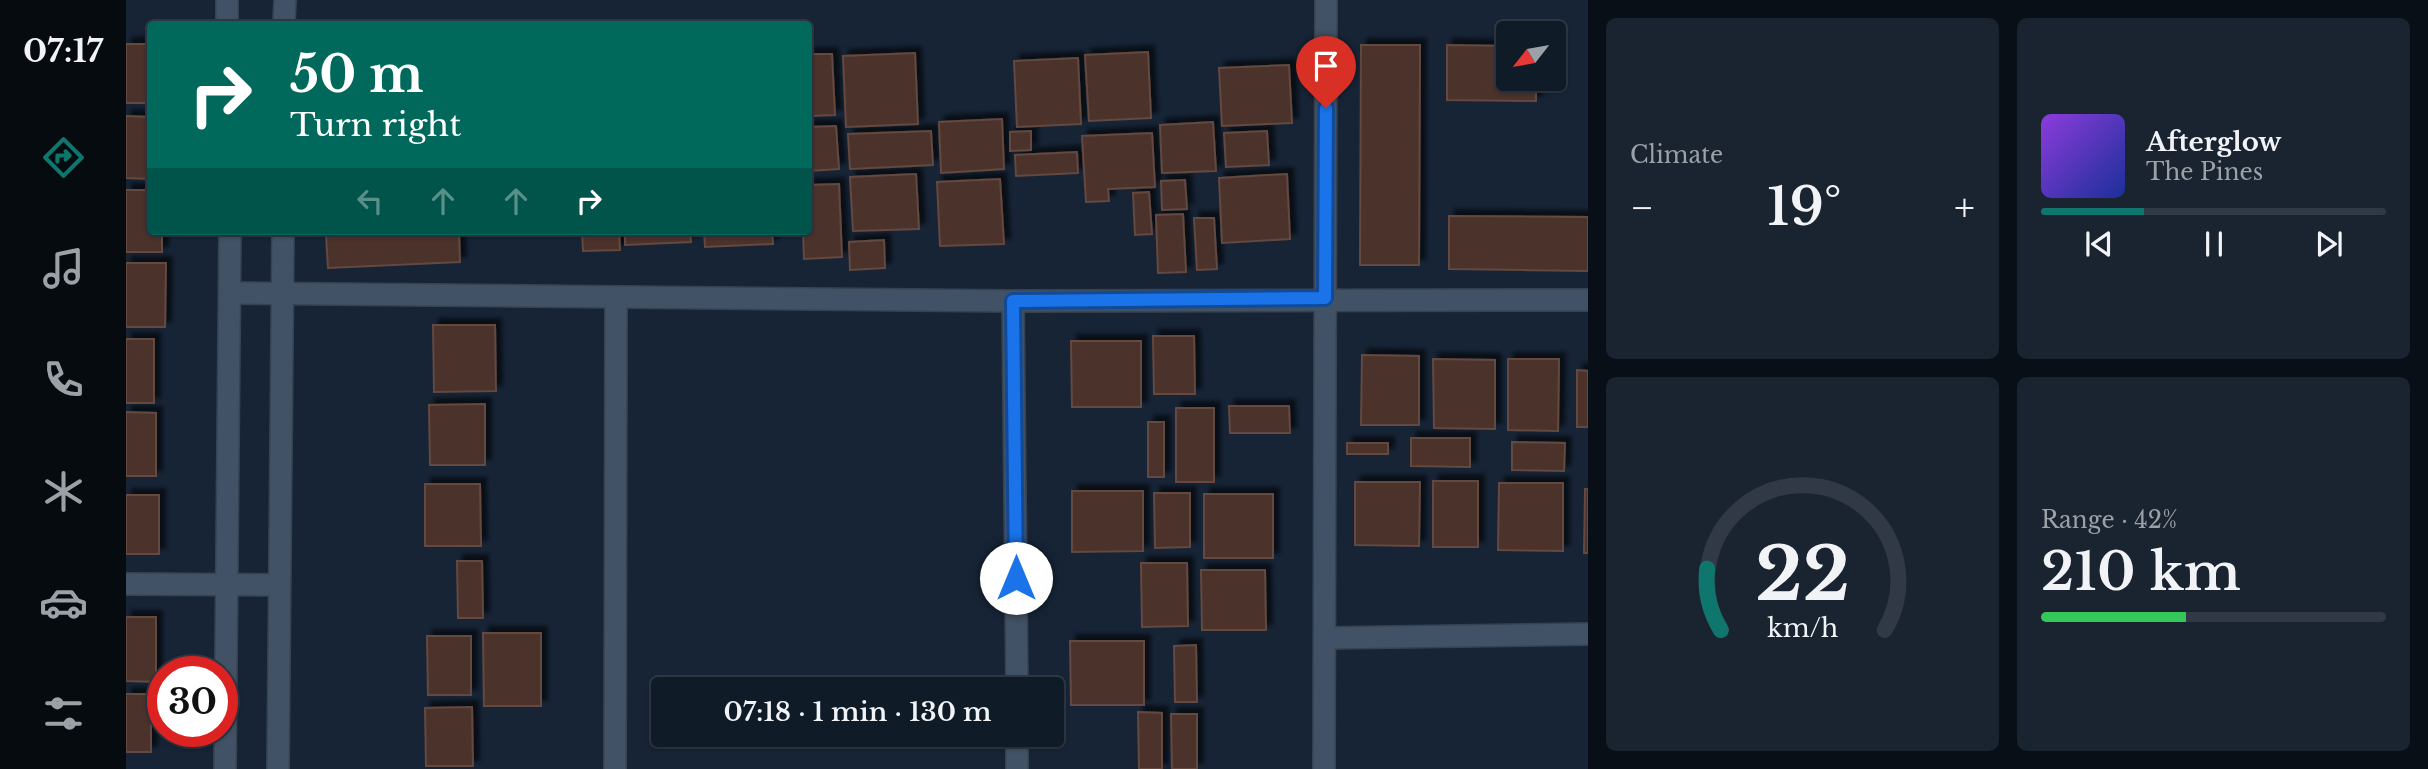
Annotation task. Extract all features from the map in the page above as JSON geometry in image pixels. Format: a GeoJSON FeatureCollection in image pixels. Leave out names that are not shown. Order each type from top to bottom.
{"type":"FeatureCollection","features":[{"type":"Feature","properties":{"kind":"street"},"geometry":{"type":"LineString","coordinates":[[227,0],[227,21]]}},
{"type":"Feature","properties":{"kind":"street"},"geometry":{"type":"LineString","coordinates":[[284,21],[285,0]]}},
{"type":"Feature","properties":{"kind":"street"},"geometry":{"type":"LineString","coordinates":[[1324,769],[1326,0]]}},
{"type":"Feature","properties":{"kind":"street"},"geometry":{"type":"LineString","coordinates":[[225,769],[230,235]]}},
{"type":"Feature","properties":{"kind":"street"},"geometry":{"type":"LineString","coordinates":[[278,769],[283,235]]}},
{"type":"Feature","properties":{"kind":"street"},"geometry":{"type":"LineString","coordinates":[[230,293],[616,299],[1588,300]]}},
{"type":"Feature","properties":{"kind":"street"},"geometry":{"type":"LineString","coordinates":[[615,769],[616,299]]}},
{"type":"Feature","properties":{"kind":"street"},"geometry":{"type":"LineString","coordinates":[[1013,301],[1017,677]]}},
{"type":"Feature","properties":{"kind":"street"},"geometry":{"type":"LineString","coordinates":[[126,584],[279,585]]}},
{"type":"Feature","properties":{"kind":"street"},"geometry":{"type":"LineString","coordinates":[[1326,638],[1588,634]]}},
{"type":"Feature","properties":{"kind":"street"},"geometry":{"type":"LineString","coordinates":[[1017,747],[1017,769]]}},
{"type":"Feature","properties":{"kind":"building"},"geometry":{"type":"Polygon","coordinates":[[[126,44],[147,44],[147,103],[126,103],[126,44]]]}},
{"type":"Feature","properties":{"kind":"building"},"geometry":{"type":"Polygon","coordinates":[[[1361,45],[1420,45],[1419,265],[1360,265],[1361,45]]]}},
{"type":"Feature","properties":{"kind":"building"},"geometry":{"type":"Polygon","coordinates":[[[1447,45],[1496,46],[1496,91],[1536,91],[1536,101],[1447,100],[1447,45]]]}},
{"type":"Feature","properties":{"kind":"building"},"geometry":{"type":"Polygon","coordinates":[[[1148,52],[1151,118],[1089,121],[1085,55],[1148,52]]]}},
{"type":"Feature","properties":{"kind":"building"},"geometry":{"type":"Polygon","coordinates":[[[915,53],[918,124],[846,127],[843,56],[915,53]]]}},
{"type":"Feature","properties":{"kind":"building"},"geometry":{"type":"Polygon","coordinates":[[[812,54],[832,54],[835,115],[812,116],[812,54]]]}},
{"type":"Feature","properties":{"kind":"building"},"geometry":{"type":"Polygon","coordinates":[[[1078,58],[1081,124],[1017,127],[1014,61],[1078,58]]]}},
{"type":"Feature","properties":{"kind":"building"},"geometry":{"type":"Polygon","coordinates":[[[1289,65],[1292,123],[1222,126],[1219,68],[1289,65]]]}},
{"type":"Feature","properties":{"kind":"building"},"geometry":{"type":"Polygon","coordinates":[[[126,116],[147,117],[147,179],[126,178],[126,116]]]}},
{"type":"Feature","properties":{"kind":"building"},"geometry":{"type":"Polygon","coordinates":[[[1002,119],[1004,169],[941,173],[939,122],[1002,119]]]}},
{"type":"Feature","properties":{"kind":"building"},"geometry":{"type":"Polygon","coordinates":[[[1213,122],[1216,171],[1162,173],[1160,125],[1213,122]]]}},
{"type":"Feature","properties":{"kind":"building"},"geometry":{"type":"Polygon","coordinates":[[[836,126],[839,169],[812,171],[812,127],[836,126]]]}},
{"type":"Feature","properties":{"kind":"building"},"geometry":{"type":"Polygon","coordinates":[[[931,131],[933,165],[850,169],[848,134],[931,131]]]}},
{"type":"Feature","properties":{"kind":"building"},"geometry":{"type":"Polygon","coordinates":[[[1031,131],[1031,150],[1010,151],[1010,132],[1031,131]]]}},
{"type":"Feature","properties":{"kind":"building"},"geometry":{"type":"Polygon","coordinates":[[[1267,131],[1269,165],[1226,167],[1224,133],[1267,131]]]}},
{"type":"Feature","properties":{"kind":"building"},"geometry":{"type":"Polygon","coordinates":[[[1152,133],[1155,187],[1108,189],[1109,201],[1086,202],[1082,136],[1152,133]]]}},
{"type":"Feature","properties":{"kind":"building"},"geometry":{"type":"Polygon","coordinates":[[[1077,152],[1078,173],[1016,176],[1015,155],[1077,152]]]}},
{"type":"Feature","properties":{"kind":"building"},"geometry":{"type":"Polygon","coordinates":[[[916,174],[919,229],[853,231],[850,177],[916,174]]]}},
{"type":"Feature","properties":{"kind":"building"},"geometry":{"type":"Polygon","coordinates":[[[1287,174],[1290,239],[1222,243],[1219,178],[1287,174]]]}},
{"type":"Feature","properties":{"kind":"building"},"geometry":{"type":"Polygon","coordinates":[[[1000,179],[1004,244],[940,246],[937,182],[1000,179]]]}},
{"type":"Feature","properties":{"kind":"building"},"geometry":{"type":"Polygon","coordinates":[[[1185,180],[1187,209],[1162,210],[1161,181],[1185,180]]]}},
{"type":"Feature","properties":{"kind":"building"},"geometry":{"type":"Polygon","coordinates":[[[839,184],[842,257],[804,259],[803,235],[812,235],[812,185],[839,184]]]}},
{"type":"Feature","properties":{"kind":"building"},"geometry":{"type":"Polygon","coordinates":[[[126,190],[147,190],[147,235],[162,235],[162,252],[126,252],[126,190]]]}},
{"type":"Feature","properties":{"kind":"building"},"geometry":{"type":"Polygon","coordinates":[[[1149,192],[1152,234],[1135,235],[1133,193],[1149,192]]]}},
{"type":"Feature","properties":{"kind":"building"},"geometry":{"type":"Polygon","coordinates":[[[1183,214],[1186,272],[1158,273],[1156,215],[1183,214]]]}},
{"type":"Feature","properties":{"kind":"building"},"geometry":{"type":"Polygon","coordinates":[[[1449,216],[1588,217],[1588,271],[1449,269],[1449,216]]]}},
{"type":"Feature","properties":{"kind":"building"},"geometry":{"type":"Polygon","coordinates":[[[1194,218],[1214,218],[1217,269],[1197,270],[1194,218]]]}},
{"type":"Feature","properties":{"kind":"building"},"geometry":{"type":"Polygon","coordinates":[[[326,235],[459,235],[460,262],[328,268],[326,235]]]}},
{"type":"Feature","properties":{"kind":"building"},"geometry":{"type":"Polygon","coordinates":[[[582,235],[619,235],[620,250],[583,251],[582,235]]]}},
{"type":"Feature","properties":{"kind":"building"},"geometry":{"type":"Polygon","coordinates":[[[625,235],[690,235],[691,242],[625,245],[625,235]]]}},
{"type":"Feature","properties":{"kind":"building"},"geometry":{"type":"Polygon","coordinates":[[[704,235],[772,235],[773,244],[705,247],[704,235]]]}},
{"type":"Feature","properties":{"kind":"building"},"geometry":{"type":"Polygon","coordinates":[[[884,240],[885,268],[850,270],[849,242],[884,240]]]}},
{"type":"Feature","properties":{"kind":"building"},"geometry":{"type":"Polygon","coordinates":[[[126,263],[166,263],[165,327],[126,327],[126,263]]]}},
{"type":"Feature","properties":{"kind":"building"},"geometry":{"type":"Polygon","coordinates":[[[433,325],[495,325],[496,391],[434,392],[433,325]]]}},
{"type":"Feature","properties":{"kind":"building"},"geometry":{"type":"Polygon","coordinates":[[[1153,336],[1194,336],[1195,394],[1154,394],[1153,336]]]}},
{"type":"Feature","properties":{"kind":"building"},"geometry":{"type":"Polygon","coordinates":[[[126,339],[154,339],[154,403],[126,403],[126,339]]]}},
{"type":"Feature","properties":{"kind":"building"},"geometry":{"type":"Polygon","coordinates":[[[1071,341],[1141,341],[1141,407],[1072,407],[1071,341]]]}},
{"type":"Feature","properties":{"kind":"building"},"geometry":{"type":"Polygon","coordinates":[[[1362,355],[1419,356],[1419,425],[1361,425],[1362,355]]]}},
{"type":"Feature","properties":{"kind":"building"},"geometry":{"type":"Polygon","coordinates":[[[1433,359],[1495,360],[1495,429],[1434,428],[1433,359]]]}},
{"type":"Feature","properties":{"kind":"building"},"geometry":{"type":"Polygon","coordinates":[[[1508,359],[1559,359],[1558,431],[1508,430],[1508,359]]]}},
{"type":"Feature","properties":{"kind":"building"},"geometry":{"type":"Polygon","coordinates":[[[1577,370],[1588,371],[1588,427],[1577,427],[1577,370]]]}},
{"type":"Feature","properties":{"kind":"building"},"geometry":{"type":"Polygon","coordinates":[[[485,404],[485,465],[430,465],[429,405],[485,404]]]}},
{"type":"Feature","properties":{"kind":"building"},"geometry":{"type":"Polygon","coordinates":[[[1229,406],[1289,406],[1290,433],[1230,433],[1229,406]]]}},
{"type":"Feature","properties":{"kind":"building"},"geometry":{"type":"Polygon","coordinates":[[[1176,408],[1214,408],[1214,482],[1176,482],[1176,408]]]}},
{"type":"Feature","properties":{"kind":"building"},"geometry":{"type":"Polygon","coordinates":[[[126,412],[156,413],[156,476],[126,476],[126,412]]]}},
{"type":"Feature","properties":{"kind":"building"},"geometry":{"type":"Polygon","coordinates":[[[1148,422],[1164,422],[1164,477],[1148,477],[1148,422]]]}},
{"type":"Feature","properties":{"kind":"building"},"geometry":{"type":"Polygon","coordinates":[[[1411,438],[1470,438],[1470,467],[1411,466],[1411,438]]]}},
{"type":"Feature","properties":{"kind":"building"},"geometry":{"type":"Polygon","coordinates":[[[1512,442],[1565,443],[1564,471],[1512,470],[1512,442]]]}},
{"type":"Feature","properties":{"kind":"building"},"geometry":{"type":"Polygon","coordinates":[[[1347,443],[1388,443],[1388,454],[1347,454],[1347,443]]]}},
{"type":"Feature","properties":{"kind":"building"},"geometry":{"type":"Polygon","coordinates":[[[1433,481],[1478,481],[1478,547],[1433,547],[1433,481]]]}},
{"type":"Feature","properties":{"kind":"building"},"geometry":{"type":"Polygon","coordinates":[[[1355,482],[1420,482],[1419,546],[1355,545],[1355,482]]]}},
{"type":"Feature","properties":{"kind":"building"},"geometry":{"type":"Polygon","coordinates":[[[1499,483],[1563,483],[1563,551],[1498,550],[1499,483]]]}},
{"type":"Feature","properties":{"kind":"building"},"geometry":{"type":"Polygon","coordinates":[[[425,484],[480,484],[481,546],[425,546],[425,484]]]}},
{"type":"Feature","properties":{"kind":"building"},"geometry":{"type":"Polygon","coordinates":[[[1585,489],[1588,489],[1588,553],[1584,553],[1585,489]]]}},
{"type":"Feature","properties":{"kind":"building"},"geometry":{"type":"Polygon","coordinates":[[[1072,491],[1143,491],[1143,551],[1072,552],[1072,491]]]}},
{"type":"Feature","properties":{"kind":"building"},"geometry":{"type":"Polygon","coordinates":[[[1154,493],[1190,493],[1190,547],[1155,548],[1154,493]]]}},
{"type":"Feature","properties":{"kind":"building"},"geometry":{"type":"Polygon","coordinates":[[[1204,494],[1273,494],[1273,558],[1204,558],[1204,494]]]}},
{"type":"Feature","properties":{"kind":"building"},"geometry":{"type":"Polygon","coordinates":[[[126,495],[159,495],[159,554],[126,554],[126,495]]]}},
{"type":"Feature","properties":{"kind":"building"},"geometry":{"type":"Polygon","coordinates":[[[457,561],[482,561],[483,618],[458,618],[457,561]]]}},
{"type":"Feature","properties":{"kind":"building"},"geometry":{"type":"Polygon","coordinates":[[[1141,563],[1187,563],[1188,626],[1142,627],[1141,563]]]}},
{"type":"Feature","properties":{"kind":"building"},"geometry":{"type":"Polygon","coordinates":[[[1201,570],[1265,570],[1266,630],[1202,630],[1201,570]]]}},
{"type":"Feature","properties":{"kind":"building"},"geometry":{"type":"Polygon","coordinates":[[[126,617],[156,617],[156,656],[147,656],[147,682],[126,681],[126,617]]]}},
{"type":"Feature","properties":{"kind":"building"},"geometry":{"type":"Polygon","coordinates":[[[483,633],[541,633],[541,706],[484,706],[483,633]]]}},
{"type":"Feature","properties":{"kind":"building"},"geometry":{"type":"Polygon","coordinates":[[[427,636],[471,636],[471,695],[428,695],[427,636]]]}},
{"type":"Feature","properties":{"kind":"building"},"geometry":{"type":"Polygon","coordinates":[[[1070,641],[1144,641],[1144,705],[1071,705],[1070,641]]]}},
{"type":"Feature","properties":{"kind":"building"},"geometry":{"type":"Polygon","coordinates":[[[1196,645],[1197,702],[1175,702],[1174,646],[1196,645]]]}},
{"type":"Feature","properties":{"kind":"building"},"geometry":{"type":"Polygon","coordinates":[[[126,694],[147,694],[147,747],[151,747],[151,752],[126,752],[126,694]]]}},
{"type":"Feature","properties":{"kind":"building"},"geometry":{"type":"Polygon","coordinates":[[[472,707],[473,766],[426,766],[425,708],[472,707]]]}},
{"type":"Feature","properties":{"kind":"building"},"geometry":{"type":"Polygon","coordinates":[[[1138,712],[1162,713],[1162,769],[1139,769],[1138,712]]]}},
{"type":"Feature","properties":{"kind":"building"},"geometry":{"type":"Polygon","coordinates":[[[1171,714],[1197,714],[1197,769],[1172,769],[1171,714]]]}},
{"type":"Feature","properties":{"kind":"route"},"geometry":{"type":"LineString","coordinates":[[1016,578],[1013,301],[1325,298],[1326,108]]}}]}
